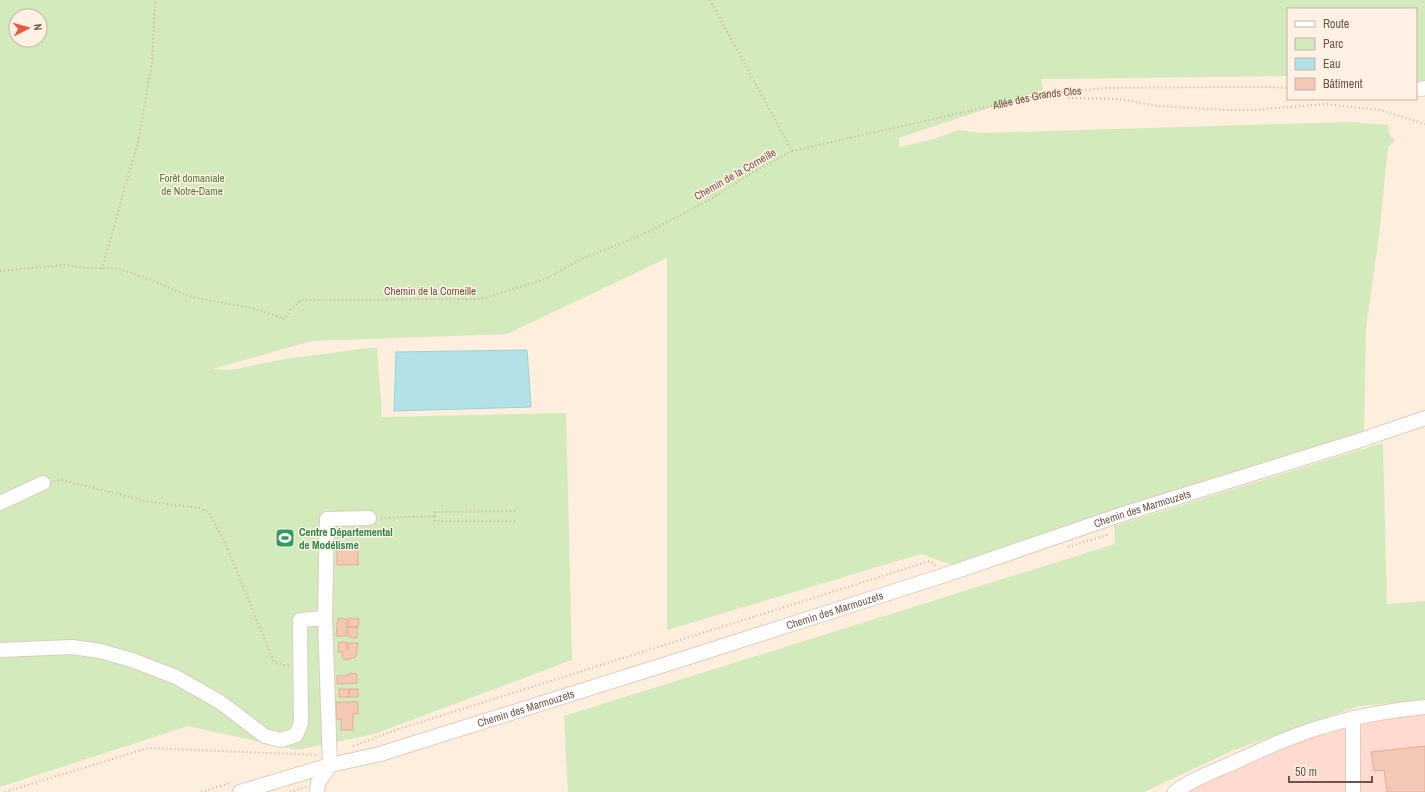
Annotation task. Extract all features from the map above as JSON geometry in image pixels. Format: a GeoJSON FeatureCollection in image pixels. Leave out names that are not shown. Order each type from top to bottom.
{"type":"FeatureCollection","features":[{"type":"Feature","properties":{"kind":"street","name":"Chemin des Marmouzets"},"geometry":{"type":"LineString","coordinates":[[236,788],[334,761],[395,749],[948,574],[1120,515],[1355,442],[1425,418]]}},
{"type":"Feature","properties":{"kind":"street"},"geometry":{"type":"LineString","coordinates":[[0,503],[43,483]]}},
{"type":"Feature","properties":{"kind":"street"},"geometry":{"type":"LineString","coordinates":[[317,792],[318,783],[334,761],[325,618],[327,519],[369,518]]}},
{"type":"Feature","properties":{"kind":"street"},"geometry":{"type":"LineString","coordinates":[[0,650],[72,647],[100,651],[132,660],[176,678],[220,702],[265,736],[281,740],[296,735],[300,723],[300,620],[325,618]]}},
{"type":"Feature","properties":{"kind":"street"},"geometry":{"type":"LineString","coordinates":[[1175,792],[1193,781],[1271,745],[1302,733],[1354,718],[1391,711],[1425,707]]}},
{"type":"Feature","properties":{"kind":"street"},"geometry":{"type":"LineString","coordinates":[[1353,792],[1354,718]]}},
{"type":"Feature","properties":{"kind":"path"},"geometry":{"type":"LineString","coordinates":[[102,269],[138,142],[152,63],[155,0]]}},
{"type":"Feature","properties":{"kind":"path","name":"Chemin de la Corneille"},"geometry":{"type":"LineString","coordinates":[[0,272],[64,265],[102,269],[117,268],[151,280],[188,296],[256,309],[285,319],[290,310],[301,300],[481,299],[546,279],[575,262],[648,232],[711,199],[750,174],[792,151],[710,0]]}},
{"type":"Feature","properties":{"kind":"path","name":"Allée des Grands Clos"},"geometry":{"type":"LineString","coordinates":[[792,151],[1044,94],[1104,88],[1287,88]]}},
{"type":"Feature","properties":{"kind":"path"},"geometry":{"type":"LineString","coordinates":[[1068,98],[1119,99],[1158,106],[1226,110],[1254,110],[1326,104],[1380,110],[1425,124]]}},
{"type":"Feature","properties":{"kind":"path"},"geometry":{"type":"LineString","coordinates":[[43,483],[62,480],[146,501],[199,508],[208,512],[226,545],[274,662],[284,665],[300,665]]}},
{"type":"Feature","properties":{"kind":"path"},"geometry":{"type":"LineString","coordinates":[[515,511],[435,512],[435,521],[517,521]]}},
{"type":"Feature","properties":{"kind":"path"},"geometry":{"type":"LineString","coordinates":[[369,518],[435,516]]}},
{"type":"Feature","properties":{"kind":"path"},"geometry":{"type":"LineString","coordinates":[[350,747],[399,729],[930,561],[948,574]]}},
{"type":"Feature","properties":{"kind":"path"},"geometry":{"type":"LineString","coordinates":[[5,792],[148,748],[334,761]]}},
{"type":"Feature","properties":{"kind":"path"},"geometry":{"type":"LineString","coordinates":[[314,759],[334,761]]}},
{"type":"Feature","properties":{"kind":"path"},"geometry":{"type":"LineString","coordinates":[[201,792],[236,788]]}},
{"type":"Feature","properties":{"kind":"shaded area"},"geometry":{"type":"Polygon","coordinates":[[[1425,707],[1425,792],[1175,792],[1271,745],[1425,707]]]}},
{"type":"Feature","properties":{"kind":"green space","name":"Forêt domaniale de Notre-Dame"},"geometry":{"type":"Polygon","coordinates":[[[0,0],[1425,0],[1425,83],[1417,84],[1417,8],[1287,8],[1287,76],[1041,79],[1043,90],[899,138],[900,147],[933,139],[959,130],[981,133],[1350,122],[1388,125],[1389,134],[1395,141],[1388,147],[1379,236],[1366,327],[1364,433],[952,565],[921,554],[667,630],[667,258],[507,334],[312,341],[212,369],[231,370],[285,359],[377,347],[382,417],[566,413],[572,660],[374,734],[297,750],[188,726],[0,787],[0,0]]]}},
{"type":"Feature","properties":{"kind":"green space"},"geometry":{"type":"Polygon","coordinates":[[[1383,443],[1387,604],[1425,601],[1425,700],[1359,706],[1234,750],[1144,792],[568,792],[564,716],[1115,544],[1114,526],[1383,443]]]}},
{"type":"Feature","properties":{"kind":"water"},"geometry":{"type":"Polygon","coordinates":[[[527,350],[531,407],[394,411],[396,352],[527,350]]]}},
{"type":"Feature","properties":{"kind":"building"},"geometry":{"type":"Polygon","coordinates":[[[337,548],[358,548],[358,565],[337,565],[337,548]]]}},
{"type":"Feature","properties":{"kind":"building"},"geometry":{"type":"Polygon","coordinates":[[[338,618],[347,619],[346,636],[336,636],[338,618]]]}},
{"type":"Feature","properties":{"kind":"building"},"geometry":{"type":"Polygon","coordinates":[[[349,618],[359,619],[358,627],[348,627],[349,618]]]}},
{"type":"Feature","properties":{"kind":"building"},"geometry":{"type":"Polygon","coordinates":[[[348,627],[357,627],[357,638],[348,637],[348,627]]]}},
{"type":"Feature","properties":{"kind":"building"},"geometry":{"type":"Polygon","coordinates":[[[339,642],[347,642],[346,650],[348,650],[348,643],[358,643],[356,657],[345,660],[342,657],[342,652],[338,652],[339,642]]]}},
{"type":"Feature","properties":{"kind":"building"},"geometry":{"type":"Polygon","coordinates":[[[349,673],[357,674],[357,683],[337,684],[337,676],[349,675],[349,673]]]}},
{"type":"Feature","properties":{"kind":"building"},"geometry":{"type":"Polygon","coordinates":[[[339,689],[349,689],[349,697],[339,697],[339,689]]]}},
{"type":"Feature","properties":{"kind":"building"},"geometry":{"type":"Polygon","coordinates":[[[349,689],[358,689],[358,697],[349,697],[349,689]]]}},
{"type":"Feature","properties":{"kind":"building"},"geometry":{"type":"Polygon","coordinates":[[[336,702],[358,702],[358,714],[353,714],[353,730],[341,730],[341,719],[337,720],[336,702]]]}},
{"type":"Feature","properties":{"kind":"building"},"geometry":{"type":"Polygon","coordinates":[[[1425,746],[1425,792],[1387,792],[1384,770],[1374,771],[1371,752],[1425,746]]]}},
{"type":"Feature","properties":{"kind":"place","name":"Centre Départemental de Modélisme"},"geometry":{"type":"Point","coordinates":[285,538]}}]}
